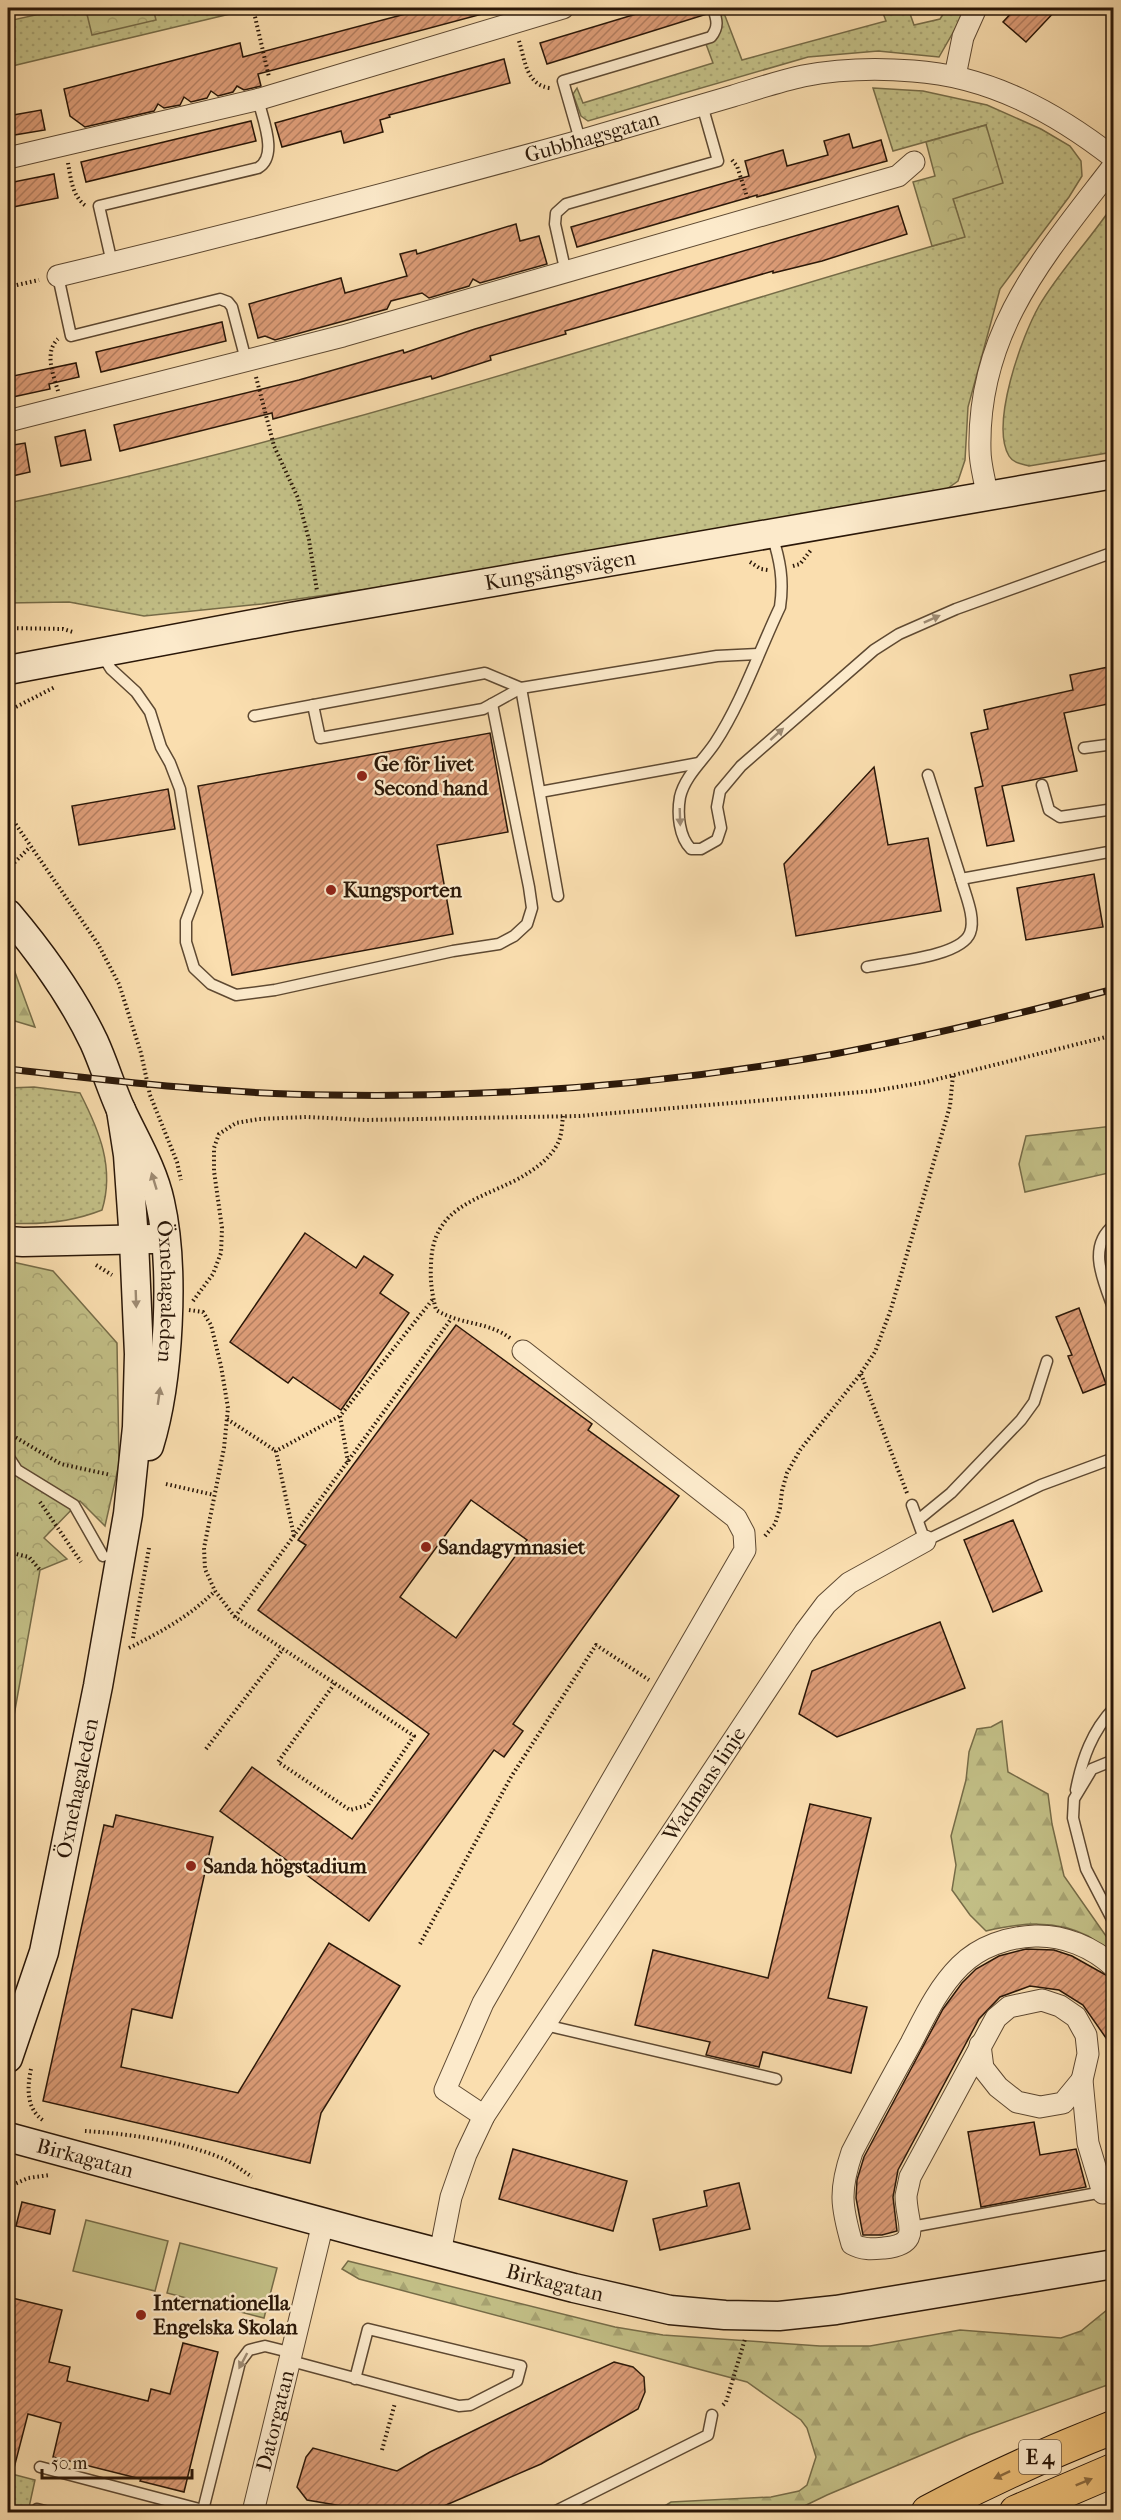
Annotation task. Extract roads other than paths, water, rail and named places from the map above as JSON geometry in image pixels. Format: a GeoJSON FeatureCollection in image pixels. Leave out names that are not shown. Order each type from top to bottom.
{"type":"FeatureCollection","features":[{"type":"Feature","properties":{"kind":"highway","name":"E 4"},"geometry":{"type":"LineString","coordinates":[[928,2512],[967,2491],[1113,2427]]}},
{"type":"Feature","properties":{"kind":"highway","name":"E 4"},"geometry":{"type":"LineString","coordinates":[[1016,2512],[1113,2470]]}},
{"type":"Feature","properties":{"kind":"highway"},"geometry":{"type":"LineString","coordinates":[[907,2512],[967,2491]]}},
{"type":"Feature","properties":{"kind":"street"},"geometry":{"type":"LineString","coordinates":[[8,158],[265,96],[562,8]]}},
{"type":"Feature","properties":{"kind":"street"},"geometry":{"type":"LineString","coordinates":[[955,76],[963,37],[976,8]]}},
{"type":"Feature","properties":{"kind":"street","name":"Gubbhagsgatan"},"geometry":{"type":"LineString","coordinates":[[58,276],[220,237],[580,140],[802,76],[858,69],[914,71],[955,76],[997,90],[1045,110],[1085,135],[1113,158]]}},
{"type":"Feature","properties":{"kind":"street"},"geometry":{"type":"LineString","coordinates":[[8,421],[343,336],[566,273],[898,176],[914,162]]}},
{"type":"Feature","properties":{"kind":"street"},"geometry":{"type":"LineString","coordinates":[[987,495],[980,452],[983,391],[1001,331],[1036,268],[1113,165]]}},
{"type":"Feature","properties":{"kind":"street","name":"Kungsängsvägen"},"geometry":{"type":"LineString","coordinates":[[8,670],[1113,474]]}},
{"type":"Feature","properties":{"kind":"street","name":"Öxnehagaleden"},"geometry":{"type":"LineString","coordinates":[[12,920],[46,961],[94,1041],[121,1110],[149,1167],[160,1201],[178,1310],[163,1372],[154,1429],[128,1514]]}},
{"type":"Feature","properties":{"kind":"street","name":"Öxnehagaleden"},"geometry":{"type":"LineString","coordinates":[[8,2058],[44,1952],[98,1686],[128,1514],[137,1427],[139,1354],[128,1155],[121,1110]]}},
{"type":"Feature","properties":{"kind":"street"},"geometry":{"type":"LineString","coordinates":[[8,1241],[166,1239]]}},
{"type":"Feature","properties":{"kind":"street"},"geometry":{"type":"LineString","coordinates":[[484,2116],[445,2090],[483,2003],[745,1550],[744,1533],[736,1518],[522,1351]]}},
{"type":"Feature","properties":{"kind":"street","name":"Wadmans linje"},"geometry":{"type":"LineString","coordinates":[[440,2253],[451,2197],[466,2154],[484,2116],[819,1613],[849,1583],[925,1541]]}},
{"type":"Feature","properties":{"kind":"street"},"geometry":{"type":"LineString","coordinates":[[1108,2192],[1088,2143],[1082,2080],[1088,2054],[1086,2035],[1076,2017],[1060,2006],[1042,2000],[1009,2007],[996,2018],[980,2045],[910,2177],[906,2197],[911,2227],[908,2240],[899,2247],[861,2249],[852,2244],[844,2216],[843,2180],[852,2152],[939,1991],[961,1965],[989,1945],[1020,1937],[1048,1936],[1080,1944],[1105,1959],[1113,1967]]}},
{"type":"Feature","properties":{"kind":"street"},"geometry":{"type":"LineString","coordinates":[[980,2045],[983,2068],[998,2086],[1017,2102],[1040,2107],[1063,2103],[1082,2080]]}},
{"type":"Feature","properties":{"kind":"street","name":"Birkagatan"},"geometry":{"type":"LineString","coordinates":[[8,2137],[323,2223],[574,2288],[670,2310],[724,2315],[779,2316],[836,2310],[1113,2264]]}},
{"type":"Feature","properties":{"kind":"street","name":"Datorgatan"},"geometry":{"type":"LineString","coordinates":[[253,2512],[323,2223]]}},
{"type":"Feature","properties":{"kind":"lane"},"geometry":{"type":"LineString","coordinates":[[580,140],[563,81],[711,38],[718,23],[713,8]]}},
{"type":"Feature","properties":{"kind":"lane"},"geometry":{"type":"LineString","coordinates":[[112,263],[99,206],[258,168],[265,164],[269,155],[265,96]]}},
{"type":"Feature","properties":{"kind":"lane"},"geometry":{"type":"LineString","coordinates":[[566,273],[555,224],[556,213],[566,204],[718,161],[702,105]]}},
{"type":"Feature","properties":{"kind":"lane"},"geometry":{"type":"LineString","coordinates":[[58,276],[71,336],[220,299],[228,302],[232,307],[249,359]]}},
{"type":"Feature","properties":{"kind":"lane"},"geometry":{"type":"LineString","coordinates":[[772,534],[780,559],[784,585],[780,607],[715,743],[699,763],[680,797],[684,841],[691,849],[701,849],[717,840],[721,828],[717,800],[720,791],[741,766],[874,650],[899,634],[956,609],[1113,552]]}},
{"type":"Feature","properties":{"kind":"lane"},"geometry":{"type":"LineString","coordinates":[[100,652],[111,669],[136,692],[150,712],[160,747],[170,763],[180,789],[196,875],[197,892],[186,921],[186,942],[194,968],[211,984],[236,995],[275,990],[453,951],[500,944],[514,936],[527,924],[532,908],[529,887],[492,704]]}},
{"type":"Feature","properties":{"kind":"lane"},"geometry":{"type":"LineString","coordinates":[[313,705],[320,738],[483,709],[521,688],[717,656],[758,654]]}},
{"type":"Feature","properties":{"kind":"lane"},"geometry":{"type":"LineString","coordinates":[[254,716],[485,673],[521,688]]}},
{"type":"Feature","properties":{"kind":"lane"},"geometry":{"type":"LineString","coordinates":[[521,688],[558,896]]}},
{"type":"Feature","properties":{"kind":"lane"},"geometry":{"type":"LineString","coordinates":[[1084,748],[1113,744]]}},
{"type":"Feature","properties":{"kind":"lane"},"geometry":{"type":"LineString","coordinates":[[540,792],[699,763]]}},
{"type":"Feature","properties":{"kind":"lane"},"geometry":{"type":"LineString","coordinates":[[867,967],[940,953],[959,946],[970,934],[971,919],[961,879],[928,775]]}},
{"type":"Feature","properties":{"kind":"lane"},"geometry":{"type":"LineString","coordinates":[[1042,785],[1049,810],[1060,817],[1113,809]]}},
{"type":"Feature","properties":{"kind":"lane"},"geometry":{"type":"LineString","coordinates":[[961,879],[1113,851]]}},
{"type":"Feature","properties":{"kind":"lane"},"geometry":{"type":"LineString","coordinates":[[1113,1225],[1105,1232],[1097,1248],[1102,1276],[1113,1310]]}},
{"type":"Feature","properties":{"kind":"lane"},"geometry":{"type":"LineString","coordinates":[[918,1520],[951,1493],[1021,1420],[1034,1402],[1047,1361]]}},
{"type":"Feature","properties":{"kind":"lane"},"geometry":{"type":"LineString","coordinates":[[8,1456],[17,1470],[74,1505],[103,1556]]}},
{"type":"Feature","properties":{"kind":"lane","name":"Wadmans linje"},"geometry":{"type":"LineString","coordinates":[[925,1541],[1041,1485],[1113,1458]]}},
{"type":"Feature","properties":{"kind":"lane"},"geometry":{"type":"LineString","coordinates":[[912,1505],[925,1541]]}},
{"type":"Feature","properties":{"kind":"lane"},"geometry":{"type":"LineString","coordinates":[[1113,1708],[1091,1739],[1080,1766],[1073,1818],[1086,1869],[1113,1923]]}},
{"type":"Feature","properties":{"kind":"lane"},"geometry":{"type":"LineString","coordinates":[[1074,1799],[1092,1769],[1113,1760]]}},
{"type":"Feature","properties":{"kind":"lane"},"geometry":{"type":"LineString","coordinates":[[545,2025],[776,2079]]}},
{"type":"Feature","properties":{"kind":"lane"},"geometry":{"type":"LineString","coordinates":[[911,2227],[1108,2192]]}},
{"type":"Feature","properties":{"kind":"lane"},"geometry":{"type":"LineString","coordinates":[[40,2467],[209,2511],[240,2362],[249,2350],[265,2346],[355,2379],[459,2406],[470,2405],[517,2381],[521,2366],[368,2329],[355,2379]]}},
{"type":"Feature","properties":{"kind":"lane"},"geometry":{"type":"LineString","coordinates":[[554,2512],[708,2435],[712,2415]]}},
{"type":"Feature","properties":{"kind":"lane"},"geometry":{"type":"LineString","coordinates":[[37,2510],[49,2512]]}},
{"type":"Feature","properties":{"kind":"railway"},"geometry":{"type":"LineString","coordinates":[[8,1069],[169,1086],[291,1094],[457,1094],[581,1087],[706,1074],[829,1055],[972,1025],[1114,989]]}},
{"type":"Feature","properties":{"kind":"place","name":"Ge för livet Second hand"},"geometry":{"type":"Point","coordinates":[362,776]}},
{"type":"Feature","properties":{"kind":"place","name":"Kungsporten"},"geometry":{"type":"Point","coordinates":[331,890]}},
{"type":"Feature","properties":{"kind":"place","name":"Sandagymnasiet"},"geometry":{"type":"Point","coordinates":[426,1547]}},
{"type":"Feature","properties":{"kind":"place","name":"Sanda högstadium"},"geometry":{"type":"Point","coordinates":[191,1866]}},
{"type":"Feature","properties":{"kind":"place","name":"Internationella Engelska Skolan"},"geometry":{"type":"Point","coordinates":[141,2315]}}]}
